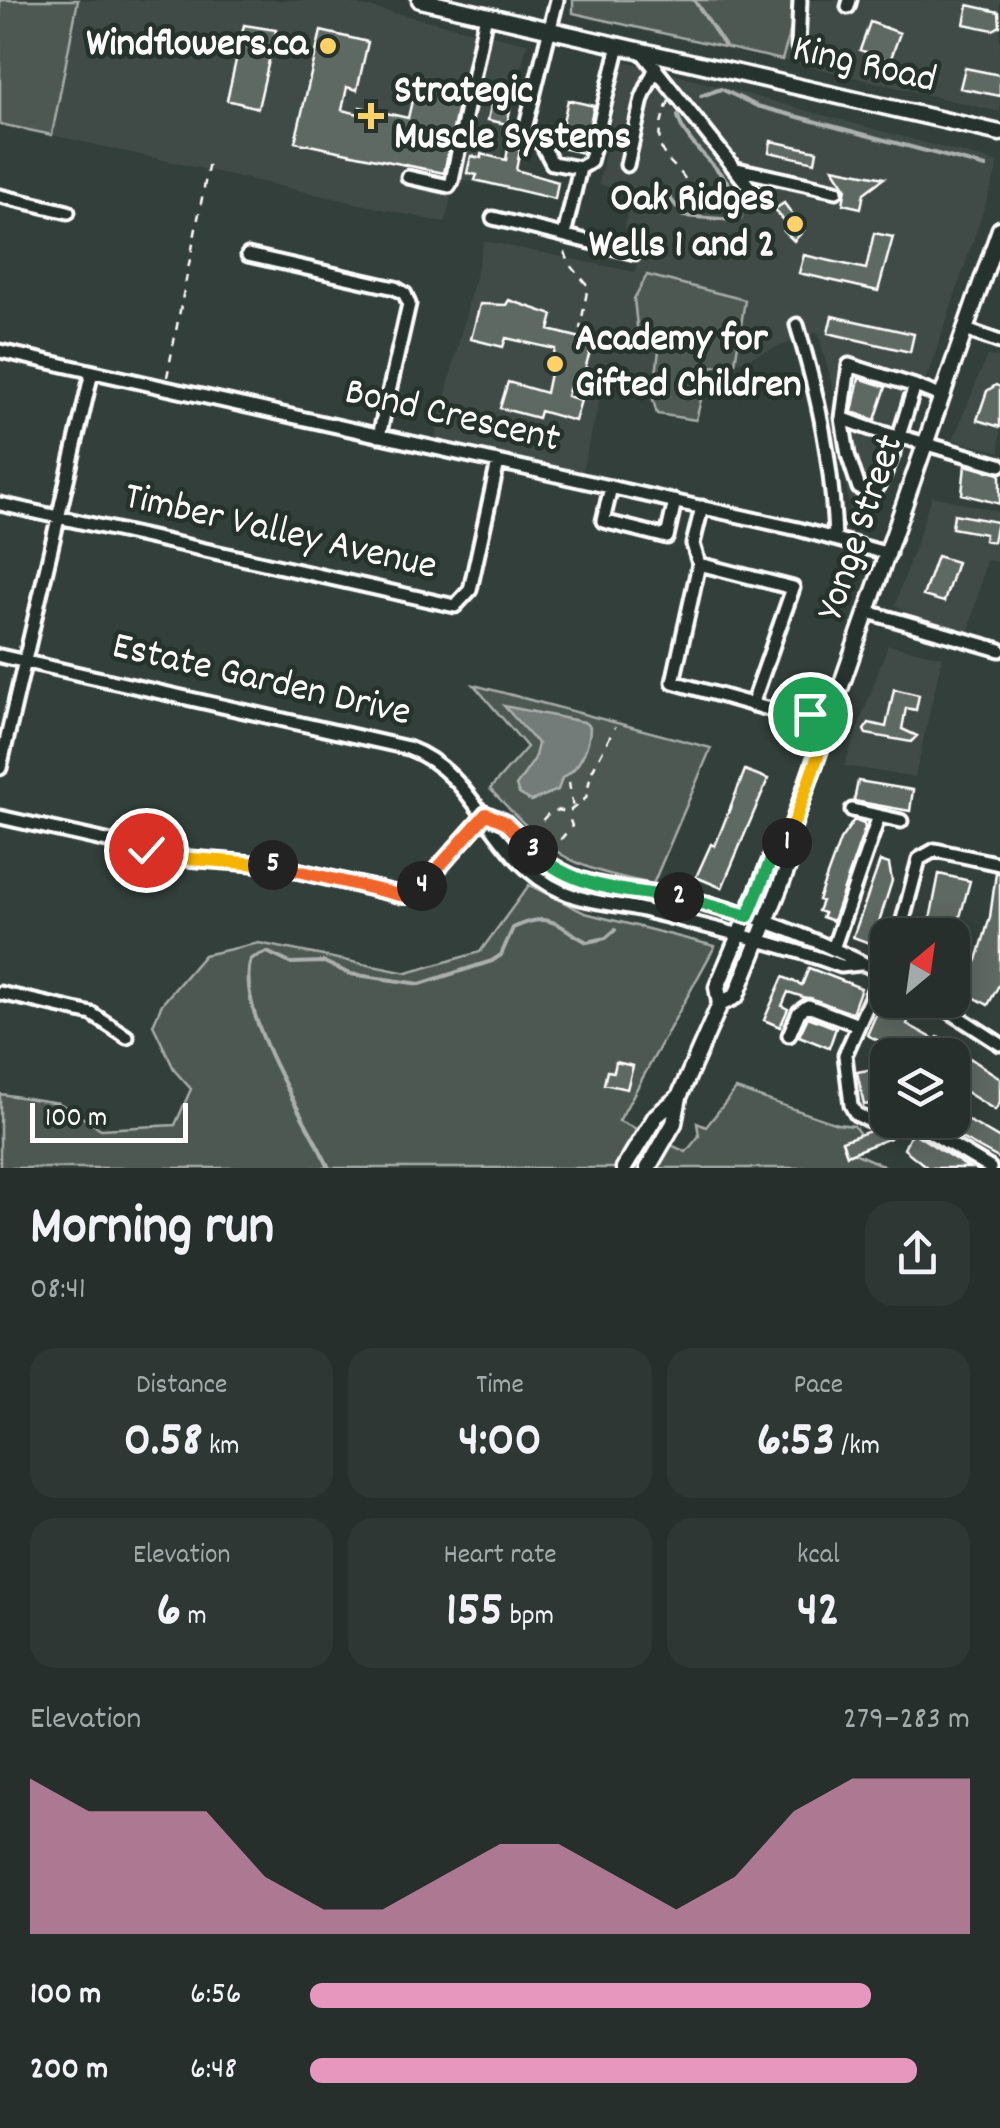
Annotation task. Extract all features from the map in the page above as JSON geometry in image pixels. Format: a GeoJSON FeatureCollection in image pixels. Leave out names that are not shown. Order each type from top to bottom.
{"type":"FeatureCollection","features":[{"type":"Feature","properties":{"kind":"main road","name":"King Road"},"geometry":{"type":"LineString","coordinates":[[420,0],[1000,133]]}},
{"type":"Feature","properties":{"kind":"main road","name":"Yonge Street"},"geometry":{"type":"LineString","coordinates":[[720,1004],[736,996],[789,864],[786,847],[1000,229]]}},
{"type":"Feature","properties":{"kind":"main road","name":"Yonge Street"},"geometry":{"type":"LineString","coordinates":[[648,1168],[674,1123],[678,1097],[720,1004],[718,986],[772,857],[786,847]]}},
{"type":"Feature","properties":{"kind":"main road","name":"Yonge Street"},"geometry":{"type":"LineString","coordinates":[[624,1168],[656,1116],[678,1097]]}},
{"type":"Feature","properties":{"kind":"street"},"geometry":{"type":"LineString","coordinates":[[557,0],[524,134],[542,144],[552,162],[580,168],[590,162],[618,44]]}},
{"type":"Feature","properties":{"kind":"street"},"geometry":{"type":"LineString","coordinates":[[798,48],[800,0]]}},
{"type":"Feature","properties":{"kind":"street"},"geometry":{"type":"LineString","coordinates":[[408,177],[449,186],[452,181],[486,15]]}},
{"type":"Feature","properties":{"kind":"street"},"geometry":{"type":"LineString","coordinates":[[639,49],[755,194]]}},
{"type":"Feature","properties":{"kind":"street"},"geometry":{"type":"LineString","coordinates":[[627,166],[626,141],[656,67]]}},
{"type":"Feature","properties":{"kind":"street"},"geometry":{"type":"LineString","coordinates":[[564,236],[580,168]]}},
{"type":"Feature","properties":{"kind":"street"},"geometry":{"type":"LineString","coordinates":[[737,169],[836,191]]}},
{"type":"Feature","properties":{"kind":"street"},"geometry":{"type":"LineString","coordinates":[[0,196],[68,212]]}},
{"type":"Feature","properties":{"kind":"street"},"geometry":{"type":"LineString","coordinates":[[492,218],[635,253]]}},
{"type":"Feature","properties":{"kind":"street"},"geometry":{"type":"LineString","coordinates":[[248,255],[395,288],[405,294],[408,304],[378,436]]}},
{"type":"Feature","properties":{"kind":"street"},"geometry":{"type":"LineString","coordinates":[[797,325],[828,441],[835,538]]}},
{"type":"Feature","properties":{"kind":"street"},"geometry":{"type":"LineString","coordinates":[[966,330],[1000,342]]}},
{"type":"Feature","properties":{"kind":"street","name":"Bond Crescent"},"geometry":{"type":"LineString","coordinates":[[0,351],[702,507],[889,554]]}},
{"type":"Feature","properties":{"kind":"street"},"geometry":{"type":"LineString","coordinates":[[915,386],[879,484],[874,492],[859,488],[842,418],[849,366],[915,386],[943,397]]}},
{"type":"Feature","properties":{"kind":"street"},"geometry":{"type":"LineString","coordinates":[[0,768],[92,372]]}},
{"type":"Feature","properties":{"kind":"street"},"geometry":{"type":"LineString","coordinates":[[842,418],[1000,465]]}},
{"type":"Feature","properties":{"kind":"street","name":"Timber Valley Avenue"},"geometry":{"type":"LineString","coordinates":[[0,504],[455,606],[470,590],[498,462]]}},
{"type":"Feature","properties":{"kind":"street"},"geometry":{"type":"LineString","coordinates":[[610,487],[603,522],[667,537],[675,501]]}},
{"type":"Feature","properties":{"kind":"street"},"geometry":{"type":"LineString","coordinates":[[702,507],[693,544],[699,564],[673,682],[796,717],[807,724],[822,744]]}},
{"type":"Feature","properties":{"kind":"street"},"geometry":{"type":"LineString","coordinates":[[699,564],[793,588],[752,706]]}},
{"type":"Feature","properties":{"kind":"street"},"geometry":{"type":"LineString","coordinates":[[868,612],[1000,650]]}},
{"type":"Feature","properties":{"kind":"street","name":"Estate Garden Drive"},"geometry":{"type":"LineString","coordinates":[[0,656],[408,748],[437,762],[486,814],[505,822],[542,860],[567,875],[596,884],[682,897],[748,916],[763,931]]}},
{"type":"Feature","properties":{"kind":"street"},"geometry":{"type":"LineString","coordinates":[[796,717],[836,705]]}},
{"type":"Feature","properties":{"kind":"street"},"geometry":{"type":"LineString","coordinates":[[852,810],[901,821]]}},
{"type":"Feature","properties":{"kind":"street"},"geometry":{"type":"LineString","coordinates":[[0,817],[178,858],[274,865],[408,896],[421,888],[486,814]]}},
{"type":"Feature","properties":{"kind":"street","name":"Estate Garden Drive"},"geometry":{"type":"LineString","coordinates":[[486,814],[492,834],[530,872],[560,891],[593,902],[742,933],[763,931]]}},
{"type":"Feature","properties":{"kind":"street"},"geometry":{"type":"LineString","coordinates":[[833,949],[880,816]]}},
{"type":"Feature","properties":{"kind":"street"},"geometry":{"type":"LineString","coordinates":[[904,918],[920,858],[936,850],[1000,864]]}},
{"type":"Feature","properties":{"kind":"street"},"geometry":{"type":"LineString","coordinates":[[678,918],[682,897]]}},
{"type":"Feature","properties":{"kind":"street"},"geometry":{"type":"LineString","coordinates":[[763,931],[833,949],[870,968]]}},
{"type":"Feature","properties":{"kind":"street"},"geometry":{"type":"LineString","coordinates":[[763,931],[841,966],[860,964]]}},
{"type":"Feature","properties":{"kind":"street"},"geometry":{"type":"LineString","coordinates":[[0,993],[92,1014],[128,1038]]}},
{"type":"Feature","properties":{"kind":"street"},"geometry":{"type":"LineString","coordinates":[[870,1001],[844,1062],[852,1108],[864,1119],[870,1118]]}},
{"type":"Feature","properties":{"kind":"street"},"geometry":{"type":"LineString","coordinates":[[789,1035],[798,1012],[808,1006],[858,1025]]}},
{"type":"Feature","properties":{"kind":"street"},"geometry":{"type":"LineString","coordinates":[[963,1018],[998,1038]]}},
{"type":"Feature","properties":{"kind":"street"},"geometry":{"type":"LineString","coordinates":[[940,1138],[990,1168]]}},
{"type":"Feature","properties":{"kind":"path"},"geometry":{"type":"LineString","coordinates":[[674,90],[656,128],[657,141],[689,185],[689,204]]}},
{"type":"Feature","properties":{"kind":"path"},"geometry":{"type":"LineString","coordinates":[[167,378],[209,162]]}},
{"type":"Feature","properties":{"kind":"path"},"geometry":{"type":"LineString","coordinates":[[565,252],[568,263],[588,286],[580,329]]}},
{"type":"Feature","properties":{"kind":"path"},"geometry":{"type":"LineString","coordinates":[[567,813],[586,798],[592,773],[615,727]]}},
{"type":"Feature","properties":{"kind":"path"},"geometry":{"type":"LineString","coordinates":[[568,782],[573,809]]}},
{"type":"Feature","properties":{"kind":"path"},"geometry":{"type":"LineString","coordinates":[[531,833],[547,816],[559,810],[567,813],[572,826],[550,852]]}},
{"type":"Feature","properties":{"kind":"path"},"geometry":{"type":"LineString","coordinates":[[536,827],[554,847]]}},
{"type":"Feature","properties":{"kind":"path"},"geometry":{"type":"LineString","coordinates":[[541,843],[546,838]]}},
{"type":"Feature","properties":{"kind":"shaded area"},"geometry":{"type":"Polygon","coordinates":[[[0,0],[78,0],[52,135],[0,124],[0,0]]]}},
{"type":"Feature","properties":{"kind":"shaded area"},"geometry":{"type":"Polygon","coordinates":[[[78,0],[336,0],[527,43],[494,187],[455,178],[445,223],[52,135],[78,0]]]}},
{"type":"Feature","properties":{"kind":"shaded area"},"geometry":{"type":"Polygon","coordinates":[[[573,0],[799,0],[782,60],[573,13],[573,0]]]}},
{"type":"Feature","properties":{"kind":"shaded area"},"geometry":{"type":"Polygon","coordinates":[[[799,0],[1000,0],[1000,112],[782,60],[799,0]]]}},
{"type":"Feature","properties":{"kind":"shaded area"},"geometry":{"type":"Polygon","coordinates":[[[624,61],[999,163],[934,358],[871,520],[850,514],[834,392],[818,332],[735,363],[744,300],[659,349],[654,392],[605,379],[582,471],[435,438],[484,241],[635,272],[644,234],[624,229],[630,195],[599,184],[624,61]]]}},
{"type":"Feature","properties":{"kind":"shaded area"},"geometry":{"type":"Polygon","coordinates":[[[647,275],[745,300],[735,363],[709,367],[696,420],[657,414],[653,400],[659,350],[639,345],[634,299],[647,275]]]}},
{"type":"Feature","properties":{"kind":"shaded area"},"geometry":{"type":"Polygon","coordinates":[[[987,356],[1000,357],[1000,452],[953,440],[987,356]]]}},
{"type":"Feature","properties":{"kind":"shaded area"},"geometry":{"type":"Polygon","coordinates":[[[932,496],[1000,512],[1000,562],[986,560],[968,636],[923,622],[895,605],[932,496]]]}},
{"type":"Feature","properties":{"kind":"shaded area"},"geometry":{"type":"Polygon","coordinates":[[[888,645],[942,657],[915,777],[844,766],[888,645]]]}},
{"type":"Feature","properties":{"kind":"shaded area"},"geometry":{"type":"Polygon","coordinates":[[[474,685],[711,748],[653,884],[598,871],[561,854],[529,829],[490,789],[527,747],[474,685]]]}},
{"type":"Feature","properties":{"kind":"shaded area"},"geometry":{"type":"Polygon","coordinates":[[[504,706],[584,722],[590,727],[583,756],[562,778],[558,790],[531,801],[519,794],[516,786],[534,760],[538,744],[504,706]]]}},
{"type":"Feature","properties":{"kind":"shaded area"},"geometry":{"type":"Polygon","coordinates":[[[529,885],[585,913],[715,946],[619,1121],[686,1152],[699,1136],[697,1123],[706,1127],[736,1089],[837,1124],[854,1126],[867,1144],[854,1153],[889,1168],[0,1168],[0,1094],[59,1103],[101,1129],[175,1125],[191,1089],[175,1071],[153,1025],[162,1004],[204,955],[259,943],[407,973],[480,952],[529,885]]]}},
{"type":"Feature","properties":{"kind":"building"},"geometry":{"type":"Polygon","coordinates":[[[968,5],[999,12],[1000,26],[993,30],[964,24],[968,5]]]}},
{"type":"Feature","properties":{"kind":"building"},"geometry":{"type":"Polygon","coordinates":[[[870,22],[900,33],[890,61],[860,50],[870,22]]]}},
{"type":"Feature","properties":{"kind":"building"},"geometry":{"type":"Polygon","coordinates":[[[244,25],[276,30],[258,108],[227,100],[244,25]]]}},
{"type":"Feature","properties":{"kind":"building"},"geometry":{"type":"Polygon","coordinates":[[[321,31],[368,42],[357,90],[347,87],[342,110],[359,114],[360,107],[408,118],[417,79],[434,83],[432,91],[459,101],[444,173],[295,142],[321,31]]]}},
{"type":"Feature","properties":{"kind":"building"},"geometry":{"type":"Polygon","coordinates":[[[965,68],[1000,75],[1000,96],[960,88],[965,68]]]}},
{"type":"Feature","properties":{"kind":"building"},"geometry":{"type":"Polygon","coordinates":[[[495,87],[514,91],[507,124],[488,120],[495,87]]]}},
{"type":"Feature","properties":{"kind":"building"},"geometry":{"type":"Polygon","coordinates":[[[568,100],[594,106],[583,153],[557,147],[568,100]]]}},
{"type":"Feature","properties":{"kind":"building"},"geometry":{"type":"Polygon","coordinates":[[[771,141],[817,151],[815,162],[769,152],[771,141]]]}},
{"type":"Feature","properties":{"kind":"building"},"geometry":{"type":"Polygon","coordinates":[[[508,148],[520,150],[516,170],[558,182],[555,199],[475,180],[477,175],[467,173],[471,156],[481,158],[481,154],[506,160],[508,148]]]}},
{"type":"Feature","properties":{"kind":"building"},"geometry":{"type":"Polygon","coordinates":[[[833,168],[884,178],[864,193],[861,208],[843,204],[846,188],[833,168]]]}},
{"type":"Feature","properties":{"kind":"building","name":"Oak Ridges Wells 1 and 2"},"geometry":{"type":"Polygon","coordinates":[[[784,203],[804,230],[794,241],[784,231],[789,228],[775,209],[784,203]]]}},
{"type":"Feature","properties":{"kind":"building"},"geometry":{"type":"Polygon","coordinates":[[[874,233],[893,237],[878,291],[799,273],[804,255],[866,269],[874,233]]]}},
{"type":"Feature","properties":{"kind":"building"},"geometry":{"type":"Polygon","coordinates":[[[509,300],[553,315],[549,330],[593,341],[581,383],[572,380],[567,396],[581,400],[575,421],[540,411],[538,418],[500,408],[508,382],[546,393],[555,349],[506,338],[503,347],[471,339],[480,304],[506,305],[509,300]]]}},
{"type":"Feature","properties":{"kind":"building"},"geometry":{"type":"Polygon","coordinates":[[[832,316],[914,334],[910,352],[828,333],[832,316]]]}},
{"type":"Feature","properties":{"kind":"building"},"geometry":{"type":"Polygon","coordinates":[[[859,378],[886,387],[875,420],[852,412],[859,378]]]}},
{"type":"Feature","properties":{"kind":"building"},"geometry":{"type":"Polygon","coordinates":[[[996,385],[1000,387],[1000,427],[977,420],[987,391],[996,385]]]}},
{"type":"Feature","properties":{"kind":"building"},"geometry":{"type":"Polygon","coordinates":[[[965,465],[1000,474],[1000,504],[962,494],[965,465]]]}},
{"type":"Feature","properties":{"kind":"building"},"geometry":{"type":"Polygon","coordinates":[[[954,514],[997,522],[993,542],[984,540],[985,534],[952,528],[954,514]]]}},
{"type":"Feature","properties":{"kind":"building"},"geometry":{"type":"Polygon","coordinates":[[[937,556],[957,562],[944,602],[923,596],[937,556]]]}},
{"type":"Feature","properties":{"kind":"building"},"geometry":{"type":"Polygon","coordinates":[[[894,689],[919,695],[916,710],[906,708],[902,729],[917,736],[911,742],[866,734],[864,730],[869,723],[886,727],[894,689]]]}},
{"type":"Feature","properties":{"kind":"building"},"geometry":{"type":"Polygon","coordinates":[[[745,770],[768,779],[722,888],[696,877],[711,844],[715,846],[745,770]]]}},
{"type":"Feature","properties":{"kind":"building"},"geometry":{"type":"Polygon","coordinates":[[[858,781],[913,790],[910,811],[854,801],[858,781]]]}},
{"type":"Feature","properties":{"kind":"building"},"geometry":{"type":"Polygon","coordinates":[[[854,820],[865,828],[833,921],[822,917],[824,913],[818,911],[822,901],[818,900],[840,840],[854,820]]]}},
{"type":"Feature","properties":{"kind":"building"},"geometry":{"type":"Polygon","coordinates":[[[880,861],[889,864],[892,881],[880,918],[870,918],[870,943],[853,937],[880,861]]]}},
{"type":"Feature","properties":{"kind":"building"},"geometry":{"type":"Polygon","coordinates":[[[996,873],[1000,873],[1000,983],[988,1005],[970,995],[970,973],[990,917],[996,873]]]}},
{"type":"Feature","properties":{"kind":"building"},"geometry":{"type":"Polygon","coordinates":[[[939,874],[970,881],[960,918],[930,918],[939,874]]]}},
{"type":"Feature","properties":{"kind":"building"},"geometry":{"type":"Polygon","coordinates":[[[809,968],[861,988],[852,1013],[788,992],[782,1006],[788,1009],[780,1027],[764,1020],[783,977],[802,985],[809,968]]]}},
{"type":"Feature","properties":{"kind":"building"},"geometry":{"type":"Polygon","coordinates":[[[808,1017],[836,1028],[829,1048],[799,1036],[808,1017]]]}},
{"type":"Feature","properties":{"kind":"building"},"geometry":{"type":"Polygon","coordinates":[[[875,1018],[906,1018],[907,1024],[932,1038],[873,1038],[867,1035],[875,1018]]]}},
{"type":"Feature","properties":{"kind":"building"},"geometry":{"type":"Polygon","coordinates":[[[970,1058],[1000,1078],[1000,1103],[995,1110],[970,1094],[970,1058]]]}},
{"type":"Feature","properties":{"kind":"building"},"geometry":{"type":"Polygon","coordinates":[[[616,1062],[633,1066],[627,1089],[604,1084],[607,1071],[614,1072],[616,1062]]]}},
{"type":"Feature","properties":{"kind":"building"},"geometry":{"type":"Polygon","coordinates":[[[870,1070],[870,1104],[864,1105],[857,1072],[870,1070]]]}},
{"type":"Feature","properties":{"kind":"building"},"geometry":{"type":"Polygon","coordinates":[[[970,1122],[1000,1139],[1000,1159],[961,1138],[970,1138],[970,1122]]]}},
{"type":"Feature","properties":{"kind":"building"},"geometry":{"type":"Polygon","coordinates":[[[870,1131],[870,1138],[890,1138],[847,1155],[842,1141],[870,1131]]]}},
{"type":"Feature","properties":{"kind":"building"},"geometry":{"type":"Polygon","coordinates":[[[909,1138],[922,1138],[969,1168],[928,1168],[904,1149],[909,1138]]]}},
{"type":"Feature","properties":{"kind":"waterway"},"geometry":{"type":"LineString","coordinates":[[694,0],[725,46]]}},
{"type":"Feature","properties":{"kind":"waterway"},"geometry":{"type":"LineString","coordinates":[[701,96],[721,89],[757,106],[986,167]]}},
{"type":"Feature","properties":{"kind":"waterway"},"geometry":{"type":"LineString","coordinates":[[678,116],[692,142],[736,193],[740,206],[740,219],[683,216]]}},
{"type":"Feature","properties":{"kind":"waterway"},"geometry":{"type":"LineString","coordinates":[[664,191],[677,207]]}},
{"type":"Feature","properties":{"kind":"waterway"},"geometry":{"type":"LineString","coordinates":[[329,1168],[262,1035],[249,981],[251,959],[267,952],[290,963],[324,962],[350,974],[420,984],[492,961],[501,955],[513,928],[536,920],[552,922],[587,942],[606,938],[615,930]]}},
{"type":"Feature","properties":{"kind":"place","name":"Windflowers.ca"},"geometry":{"type":"Point","coordinates":[328,46]}},
{"type":"Feature","properties":{"kind":"place","name":"Strategic Muscle Systems"},"geometry":{"type":"Point","coordinates":[371,116]}},
{"type":"Feature","properties":{"kind":"place","name":"Oak Ridges Wells 1 and 2"},"geometry":{"type":"Point","coordinates":[795,224]}},
{"type":"Feature","properties":{"kind":"place","name":"Academy for Gifted Children"},"geometry":{"type":"Point","coordinates":[555,364]}},
{"type":"Feature","properties":{"kind":"route"},"geometry":{"type":"LineString","coordinates":[[146,850],[178,858],[274,865],[408,896],[421,888],[486,814],[505,822],[542,860],[567,875],[596,884],[682,897],[748,916],[772,857],[786,847],[822,744],[816,733],[796,717],[810,714]]}}]}
